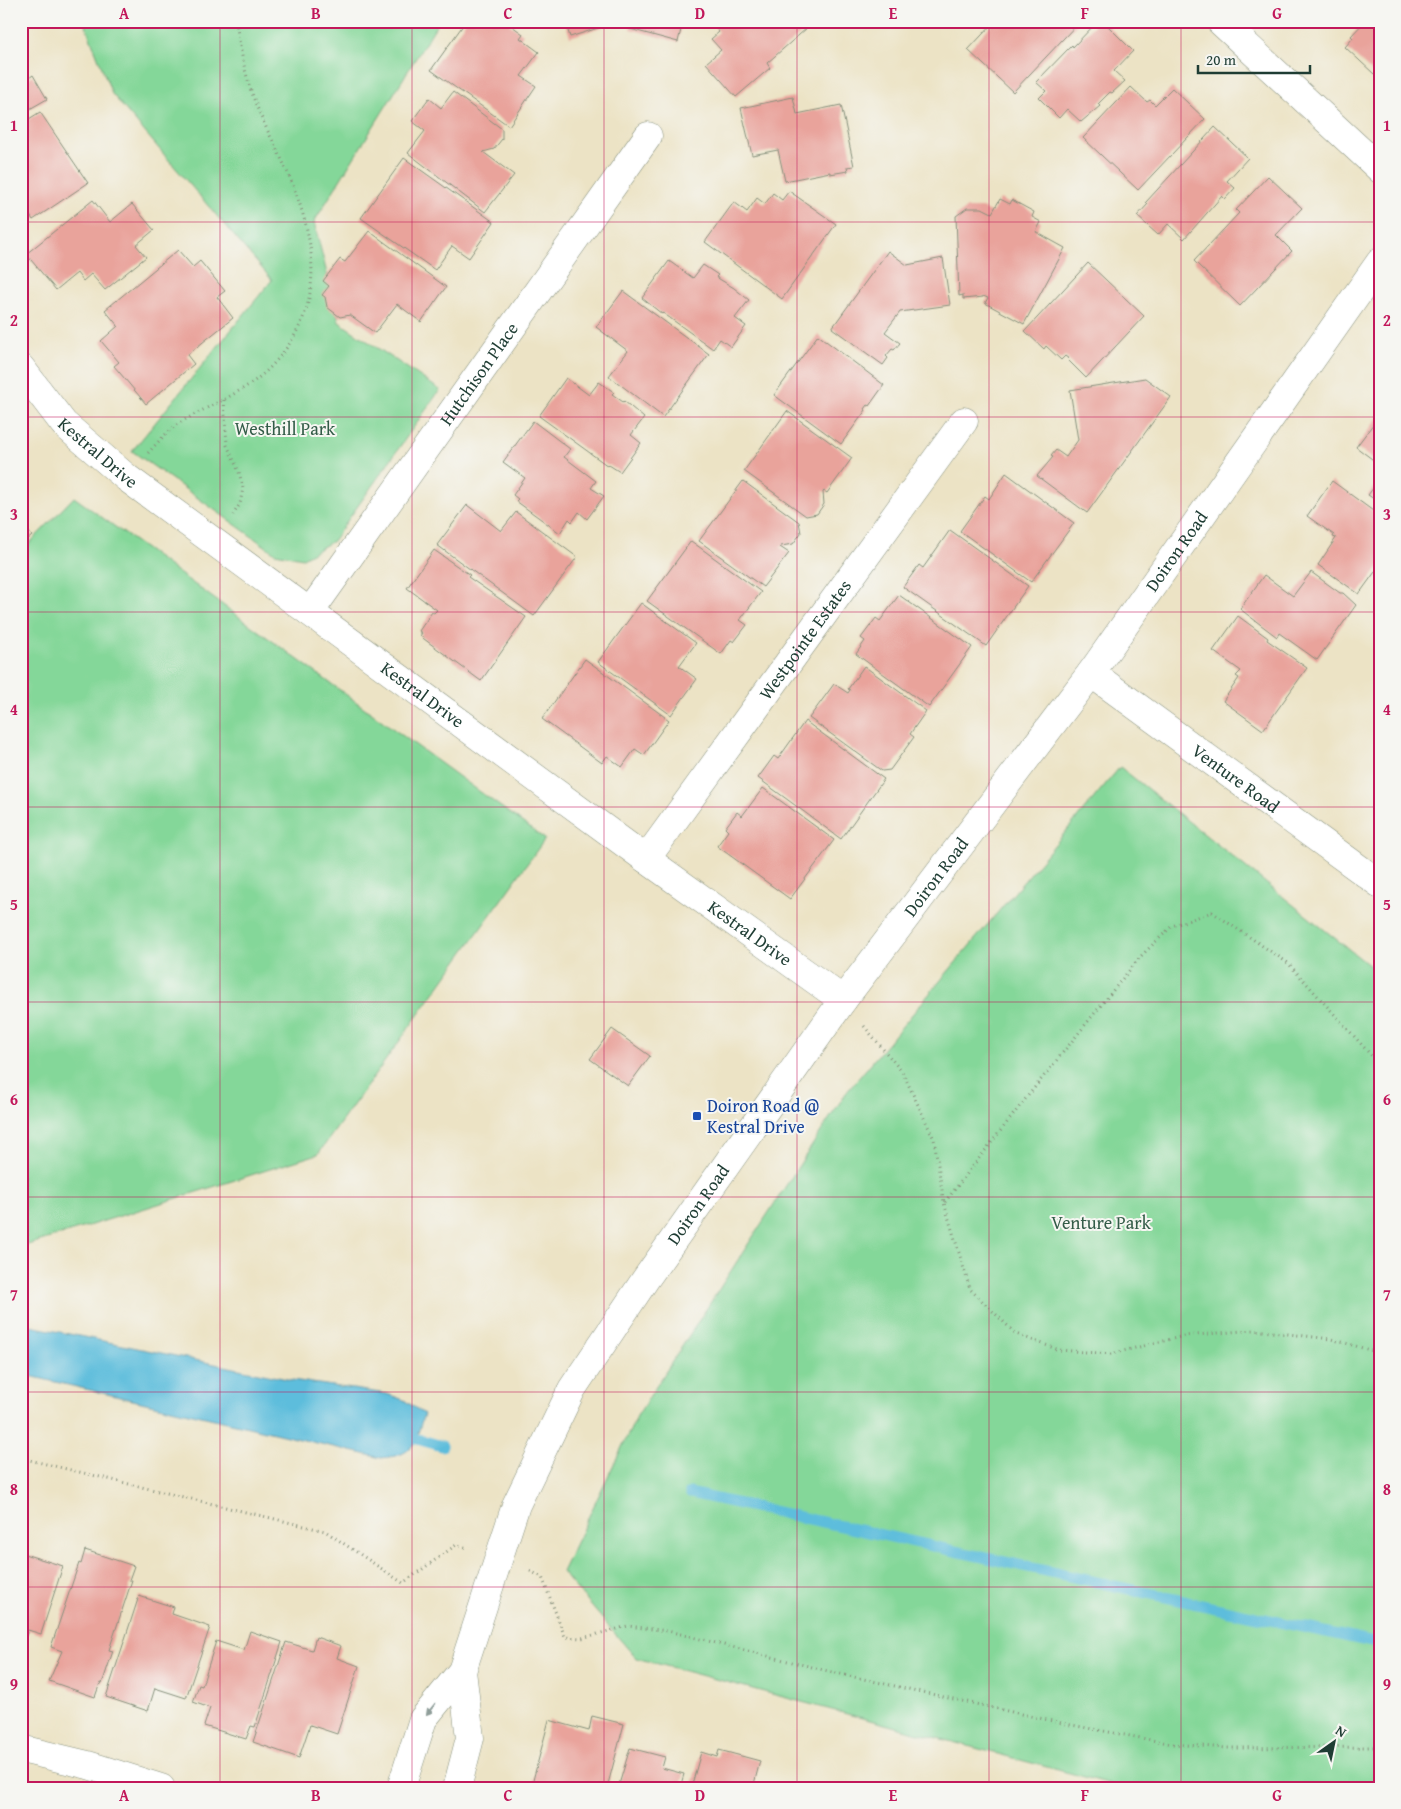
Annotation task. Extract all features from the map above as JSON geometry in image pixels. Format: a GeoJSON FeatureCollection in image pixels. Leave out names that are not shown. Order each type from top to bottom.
{"type":"FeatureCollection","features":[{"type":"Feature","properties":{"kind":"street"},"geometry":{"type":"LineString","coordinates":[[1220,21],[1380,169]]}},
{"type":"Feature","properties":{"kind":"street","name":"Hutchison Place"},"geometry":{"type":"LineString","coordinates":[[310,612],[648,136]]}},
{"type":"Feature","properties":{"kind":"street","name":"Doiron Road"},"geometry":{"type":"LineString","coordinates":[[462,1671],[516,1506],[572,1389],[645,1280],[842,1000],[1091,673],[1380,262]]}},
{"type":"Feature","properties":{"kind":"street","name":"Kestral Drive"},"geometry":{"type":"LineString","coordinates":[[21,368],[64,424],[127,478],[646,859],[842,1000]]}},
{"type":"Feature","properties":{"kind":"street","name":"Westpointe Estates"},"geometry":{"type":"LineString","coordinates":[[646,859],[964,421]]}},
{"type":"Feature","properties":{"kind":"street","name":"Venture Road"},"geometry":{"type":"LineString","coordinates":[[1091,673],[1380,884]]}},
{"type":"Feature","properties":{"kind":"street"},"geometry":{"type":"LineString","coordinates":[[401,1788],[423,1719],[462,1671]]}},
{"type":"Feature","properties":{"kind":"street"},"geometry":{"type":"LineString","coordinates":[[457,1788],[470,1738],[462,1671]]}},
{"type":"Feature","properties":{"kind":"street"},"geometry":{"type":"LineString","coordinates":[[21,1749],[88,1764],[161,1788]]}},
{"type":"Feature","properties":{"kind":"path"},"geometry":{"type":"LineString","coordinates":[[127,478],[160,440],[177,425],[247,387],[276,362],[302,324],[308,304],[312,281],[312,258],[302,211],[294,187],[256,104],[244,71],[236,21]]}},
{"type":"Feature","properties":{"kind":"path"},"geometry":{"type":"LineString","coordinates":[[216,542],[240,504],[242,488],[239,472],[227,445],[224,400]]}},
{"type":"Feature","properties":{"kind":"path"},"geometry":{"type":"LineString","coordinates":[[944,1203],[1140,957],[1172,926],[1212,912],[1288,962],[1380,1065]]}},
{"type":"Feature","properties":{"kind":"path"},"geometry":{"type":"LineString","coordinates":[[842,1000],[904,1074],[934,1139],[944,1203],[970,1289],[1016,1334],[1059,1350],[1111,1354],[1184,1336],[1254,1330],[1331,1339],[1380,1353]]}},
{"type":"Feature","properties":{"kind":"path"},"geometry":{"type":"LineString","coordinates":[[21,1458],[325,1531],[402,1584],[456,1545],[500,1556],[542,1576],[565,1638],[582,1638],[628,1626],[668,1632],[845,1676],[1066,1724],[1173,1744],[1226,1748],[1380,1747]]}},
{"type":"Feature","properties":{"kind":"green space","name":"Westhill Park"},"geometry":{"type":"Polygon","coordinates":[[[84,21],[439,21],[314,222],[339,322],[440,390],[333,541],[303,558],[275,553],[132,451],[272,280],[112,94],[84,21]]]}},
{"type":"Feature","properties":{"kind":"green space"},"geometry":{"type":"Polygon","coordinates":[[[74,497],[545,839],[318,1154],[21,1247],[21,552],[74,497]]]}},
{"type":"Feature","properties":{"kind":"green space","name":"Venture Park"},"geometry":{"type":"Polygon","coordinates":[[[1120,767],[1380,974],[1380,1788],[1126,1788],[636,1658],[562,1572],[637,1416],[846,1093],[1120,767]]]}},
{"type":"Feature","properties":{"kind":"water"},"geometry":{"type":"Polygon","coordinates":[[[21,1324],[292,1380],[387,1394],[404,1400],[424,1414],[412,1446],[401,1454],[381,1458],[21,1374],[21,1324]]]}},
{"type":"Feature","properties":{"kind":"building"},"geometry":{"type":"Polygon","coordinates":[[[466,21],[505,21],[523,34],[520,38],[539,52],[521,76],[536,86],[509,126],[431,70],[466,21]]]}},
{"type":"Feature","properties":{"kind":"building"},"geometry":{"type":"Polygon","coordinates":[[[565,21],[617,21],[617,22],[570,37],[565,21]]]}},
{"type":"Feature","properties":{"kind":"building"},"geometry":{"type":"Polygon","coordinates":[[[620,21],[683,21],[678,42],[630,29],[631,25],[620,21]]]}},
{"type":"Feature","properties":{"kind":"building"},"geometry":{"type":"Polygon","coordinates":[[[710,21],[815,21],[767,63],[770,68],[736,97],[706,63],[721,50],[711,39],[719,32],[710,21]]]}},
{"type":"Feature","properties":{"kind":"building"},"geometry":{"type":"Polygon","coordinates":[[[995,21],[1080,21],[1013,92],[968,50],[995,21]]]}},
{"type":"Feature","properties":{"kind":"building"},"geometry":{"type":"Polygon","coordinates":[[[1098,21],[1103,21],[1133,51],[1114,71],[1125,81],[1112,93],[1110,92],[1098,104],[1100,106],[1081,122],[1067,109],[1059,118],[1039,98],[1046,91],[1036,82],[1098,21]]]}},
{"type":"Feature","properties":{"kind":"building"},"geometry":{"type":"Polygon","coordinates":[[[1365,21],[1380,21],[1380,68],[1374,74],[1345,47],[1353,38],[1351,36],[1365,21]]]}},
{"type":"Feature","properties":{"kind":"building"},"geometry":{"type":"Polygon","coordinates":[[[21,66],[29,78],[33,75],[47,99],[21,114],[21,66]]]}},
{"type":"Feature","properties":{"kind":"building"},"geometry":{"type":"Polygon","coordinates":[[[1131,87],[1147,102],[1150,100],[1155,105],[1172,88],[1205,119],[1138,190],[1083,138],[1131,87]]]}},
{"type":"Feature","properties":{"kind":"building"},"geometry":{"type":"Polygon","coordinates":[[[453,92],[502,129],[502,139],[494,149],[483,152],[514,175],[485,212],[408,153],[425,131],[412,121],[429,98],[441,108],[453,92]]]}},
{"type":"Feature","properties":{"kind":"building"},"geometry":{"type":"Polygon","coordinates":[[[793,97],[797,114],[841,105],[854,166],[847,167],[848,171],[830,174],[830,172],[785,181],[778,150],[752,155],[741,108],[793,97]]]}},
{"type":"Feature","properties":{"kind":"building"},"geometry":{"type":"Polygon","coordinates":[[[40,112],[88,183],[33,220],[21,202],[21,124],[40,112]]]}},
{"type":"Feature","properties":{"kind":"building"},"geometry":{"type":"Polygon","coordinates":[[[1215,127],[1248,158],[1227,181],[1235,188],[1225,199],[1222,196],[1184,239],[1168,224],[1158,235],[1137,216],[1148,204],[1146,202],[1215,127]]]}},
{"type":"Feature","properties":{"kind":"building"},"geometry":{"type":"Polygon","coordinates":[[[404,158],[494,222],[469,258],[452,246],[435,270],[361,218],[404,158]]]}},
{"type":"Feature","properties":{"kind":"building"},"geometry":{"type":"Polygon","coordinates":[[[1268,176],[1302,208],[1276,235],[1292,251],[1240,306],[1194,261],[1239,213],[1236,210],[1268,176]]]}},
{"type":"Feature","properties":{"kind":"building"},"geometry":{"type":"Polygon","coordinates":[[[789,191],[836,224],[782,299],[705,242],[734,202],[747,212],[757,198],[765,204],[773,193],[782,200],[789,191]]]}},
{"type":"Feature","properties":{"kind":"building"},"geometry":{"type":"Polygon","coordinates":[[[1000,199],[1010,204],[1012,200],[1034,212],[1032,217],[1041,222],[1036,232],[1065,248],[1024,324],[985,303],[988,298],[983,296],[963,299],[963,295],[959,296],[956,216],[967,208],[982,208],[992,213],[1000,199]]]}},
{"type":"Feature","properties":{"kind":"building"},"geometry":{"type":"Polygon","coordinates":[[[93,200],[110,222],[132,204],[154,230],[136,245],[146,257],[105,290],[91,274],[83,281],[77,273],[56,290],[26,254],[93,200]]]}},
{"type":"Feature","properties":{"kind":"building"},"geometry":{"type":"Polygon","coordinates":[[[369,231],[446,287],[421,322],[397,304],[375,333],[350,315],[340,317],[327,307],[325,297],[322,295],[329,286],[323,281],[340,259],[345,262],[369,231]]]}},
{"type":"Feature","properties":{"kind":"building"},"geometry":{"type":"Polygon","coordinates":[[[178,250],[193,267],[200,261],[225,291],[217,297],[233,318],[187,355],[194,364],[146,404],[114,366],[119,362],[101,341],[118,326],[105,310],[178,250]]]}},
{"type":"Feature","properties":{"kind":"building"},"geometry":{"type":"Polygon","coordinates":[[[888,251],[907,265],[943,258],[950,305],[900,312],[885,332],[900,343],[886,356],[888,358],[883,365],[832,328],[888,251]]]}},
{"type":"Feature","properties":{"kind":"building"},"geometry":{"type":"Polygon","coordinates":[[[669,261],[693,278],[703,265],[718,275],[716,277],[749,300],[735,318],[746,326],[731,347],[720,339],[713,349],[642,298],[669,261]]]}},
{"type":"Feature","properties":{"kind":"building"},"geometry":{"type":"Polygon","coordinates":[[[1088,263],[1144,316],[1086,378],[1069,359],[1065,356],[1061,360],[1046,346],[1044,349],[1025,331],[1088,263]]]}},
{"type":"Feature","properties":{"kind":"building"},"geometry":{"type":"Polygon","coordinates":[[[623,291],[709,354],[663,417],[609,376],[628,351],[596,327],[623,291]]]}},
{"type":"Feature","properties":{"kind":"building"},"geometry":{"type":"Polygon","coordinates":[[[818,335],[884,385],[869,406],[867,405],[864,409],[866,410],[841,444],[774,395],[818,335]]]}},
{"type":"Feature","properties":{"kind":"building"},"geometry":{"type":"Polygon","coordinates":[[[566,378],[589,395],[599,382],[614,392],[612,394],[624,401],[644,418],[631,435],[641,443],[620,472],[608,466],[539,416],[566,378]]]}},
{"type":"Feature","properties":{"kind":"building"},"geometry":{"type":"Polygon","coordinates":[[[1145,378],[1171,397],[1087,513],[1037,476],[1053,457],[1051,456],[1056,450],[1066,457],[1078,440],[1070,390],[1145,378]]]}},
{"type":"Feature","properties":{"kind":"building"},"geometry":{"type":"Polygon","coordinates":[[[787,411],[852,458],[827,493],[823,492],[824,504],[817,514],[806,516],[744,471],[787,411]]]}},
{"type":"Feature","properties":{"kind":"building"},"geometry":{"type":"Polygon","coordinates":[[[1380,415],[1380,465],[1356,447],[1380,415]]]}},
{"type":"Feature","properties":{"kind":"building"},"geometry":{"type":"Polygon","coordinates":[[[533,421],[570,449],[564,457],[596,481],[591,488],[604,496],[587,519],[579,512],[572,522],[569,519],[560,533],[516,501],[518,499],[513,495],[525,478],[503,462],[533,421]]]}},
{"type":"Feature","properties":{"kind":"building"},"geometry":{"type":"Polygon","coordinates":[[[1006,473],[1074,523],[1031,582],[960,531],[985,496],[989,499],[1006,473]]]}},
{"type":"Feature","properties":{"kind":"building"},"geometry":{"type":"Polygon","coordinates":[[[1380,479],[1380,503],[1368,495],[1380,479]]]}},
{"type":"Feature","properties":{"kind":"building"},"geometry":{"type":"Polygon","coordinates":[[[743,481],[799,522],[801,533],[793,544],[780,547],[789,553],[763,587],[699,541],[743,481]]]}},
{"type":"Feature","properties":{"kind":"building"},"geometry":{"type":"Polygon","coordinates":[[[1332,481],[1380,516],[1380,565],[1359,594],[1318,565],[1336,538],[1307,516],[1332,481]]]}},
{"type":"Feature","properties":{"kind":"building"},"geometry":{"type":"Polygon","coordinates":[[[467,505],[501,531],[516,512],[577,557],[534,616],[437,545],[467,505]]]}},
{"type":"Feature","properties":{"kind":"building"},"geometry":{"type":"Polygon","coordinates":[[[21,522],[32,536],[21,545],[21,522]]]}},
{"type":"Feature","properties":{"kind":"building"},"geometry":{"type":"Polygon","coordinates":[[[950,530],[1028,586],[986,646],[903,587],[919,565],[923,568],[950,530]]]}},
{"type":"Feature","properties":{"kind":"building"},"geometry":{"type":"Polygon","coordinates":[[[691,541],[761,592],[740,620],[747,625],[734,642],[731,640],[721,654],[647,601],[691,541]]]}},
{"type":"Feature","properties":{"kind":"building"},"geometry":{"type":"Polygon","coordinates":[[[434,550],[470,575],[468,577],[526,617],[481,681],[420,636],[422,633],[419,631],[432,612],[434,613],[437,610],[407,588],[434,550]]]}},
{"type":"Feature","properties":{"kind":"building"},"geometry":{"type":"Polygon","coordinates":[[[1311,572],[1340,593],[1343,593],[1356,605],[1317,660],[1279,633],[1277,637],[1240,609],[1264,575],[1293,596],[1311,572]]]}},
{"type":"Feature","properties":{"kind":"building"},"geometry":{"type":"Polygon","coordinates":[[[899,595],[972,647],[929,707],[856,654],[865,641],[861,638],[876,618],[880,621],[899,595]]]}},
{"type":"Feature","properties":{"kind":"building"},"geometry":{"type":"Polygon","coordinates":[[[641,603],[696,643],[679,666],[697,679],[671,715],[598,662],[641,603]]]}},
{"type":"Feature","properties":{"kind":"building"},"geometry":{"type":"Polygon","coordinates":[[[1238,616],[1268,638],[1267,640],[1307,668],[1263,730],[1223,701],[1239,678],[1236,676],[1241,671],[1213,651],[1238,616]]]}},
{"type":"Feature","properties":{"kind":"building"},"geometry":{"type":"Polygon","coordinates":[[[585,659],[669,720],[644,755],[635,749],[622,767],[607,756],[602,763],[542,719],[585,659]]]}},
{"type":"Feature","properties":{"kind":"building"},"geometry":{"type":"Polygon","coordinates":[[[864,666],[926,711],[910,734],[914,737],[890,770],[882,771],[809,718],[834,684],[848,693],[850,690],[848,689],[864,666]]]}},
{"type":"Feature","properties":{"kind":"building"},"geometry":{"type":"Polygon","coordinates":[[[805,721],[884,779],[841,839],[758,778],[774,756],[778,759],[805,721]]]}},
{"type":"Feature","properties":{"kind":"building"},"geometry":{"type":"Polygon","coordinates":[[[763,788],[834,840],[790,899],[717,846],[728,831],[725,828],[737,812],[742,816],[763,788]]]}},
{"type":"Feature","properties":{"kind":"building"},"geometry":{"type":"Polygon","coordinates":[[[612,1029],[650,1056],[628,1086],[590,1059],[612,1029]]]}},
{"type":"Feature","properties":{"kind":"building"},"geometry":{"type":"Polygon","coordinates":[[[85,1550],[134,1566],[129,1580],[132,1580],[109,1650],[113,1651],[102,1684],[100,1683],[95,1697],[49,1681],[62,1651],[51,1647],[85,1550]]]}},
{"type":"Feature","properties":{"kind":"building"},"geometry":{"type":"Polygon","coordinates":[[[21,1553],[63,1566],[41,1634],[28,1630],[26,1636],[21,1635],[21,1553]]]}},
{"type":"Feature","properties":{"kind":"building"},"geometry":{"type":"Polygon","coordinates":[[[139,1596],[174,1607],[172,1614],[210,1627],[186,1698],[155,1688],[148,1711],[106,1697],[139,1596]]]}},
{"type":"Feature","properties":{"kind":"building"},"geometry":{"type":"Polygon","coordinates":[[[250,1631],[282,1642],[255,1727],[251,1726],[246,1739],[204,1726],[210,1708],[193,1702],[199,1685],[202,1686],[216,1641],[244,1650],[250,1631]]]}},
{"type":"Feature","properties":{"kind":"building"},"geometry":{"type":"Polygon","coordinates":[[[316,1637],[341,1646],[337,1658],[359,1666],[337,1734],[310,1725],[299,1758],[253,1742],[286,1642],[312,1650],[316,1637]]]}},
{"type":"Feature","properties":{"kind":"building"},"geometry":{"type":"Polygon","coordinates":[[[592,1716],[624,1724],[607,1788],[544,1788],[532,1784],[549,1720],[589,1731],[592,1716]]]}},
{"type":"Feature","properties":{"kind":"building"},"geometry":{"type":"Polygon","coordinates":[[[630,1748],[665,1757],[662,1768],[684,1774],[680,1788],[618,1788],[630,1748]]]}},
{"type":"Feature","properties":{"kind":"building"},"geometry":{"type":"Polygon","coordinates":[[[719,1750],[760,1761],[753,1788],[691,1788],[701,1752],[717,1757],[719,1750]]]}},
{"type":"Feature","properties":{"kind":"building"},"geometry":{"type":"Polygon","coordinates":[[[773,1783],[789,1787],[789,1788],[772,1788],[773,1783]]]}},
{"type":"Feature","properties":{"kind":"waterway"},"geometry":{"type":"LineString","coordinates":[[403,1435],[442,1446]]}},
{"type":"Feature","properties":{"kind":"waterway"},"geometry":{"type":"LineString","coordinates":[[690,1493],[1380,1644]]}},
{"type":"Feature","properties":{"kind":"place","name":"Doiron Road @ Kestral Drive"},"geometry":{"type":"Point","coordinates":[697,1116]}}]}
